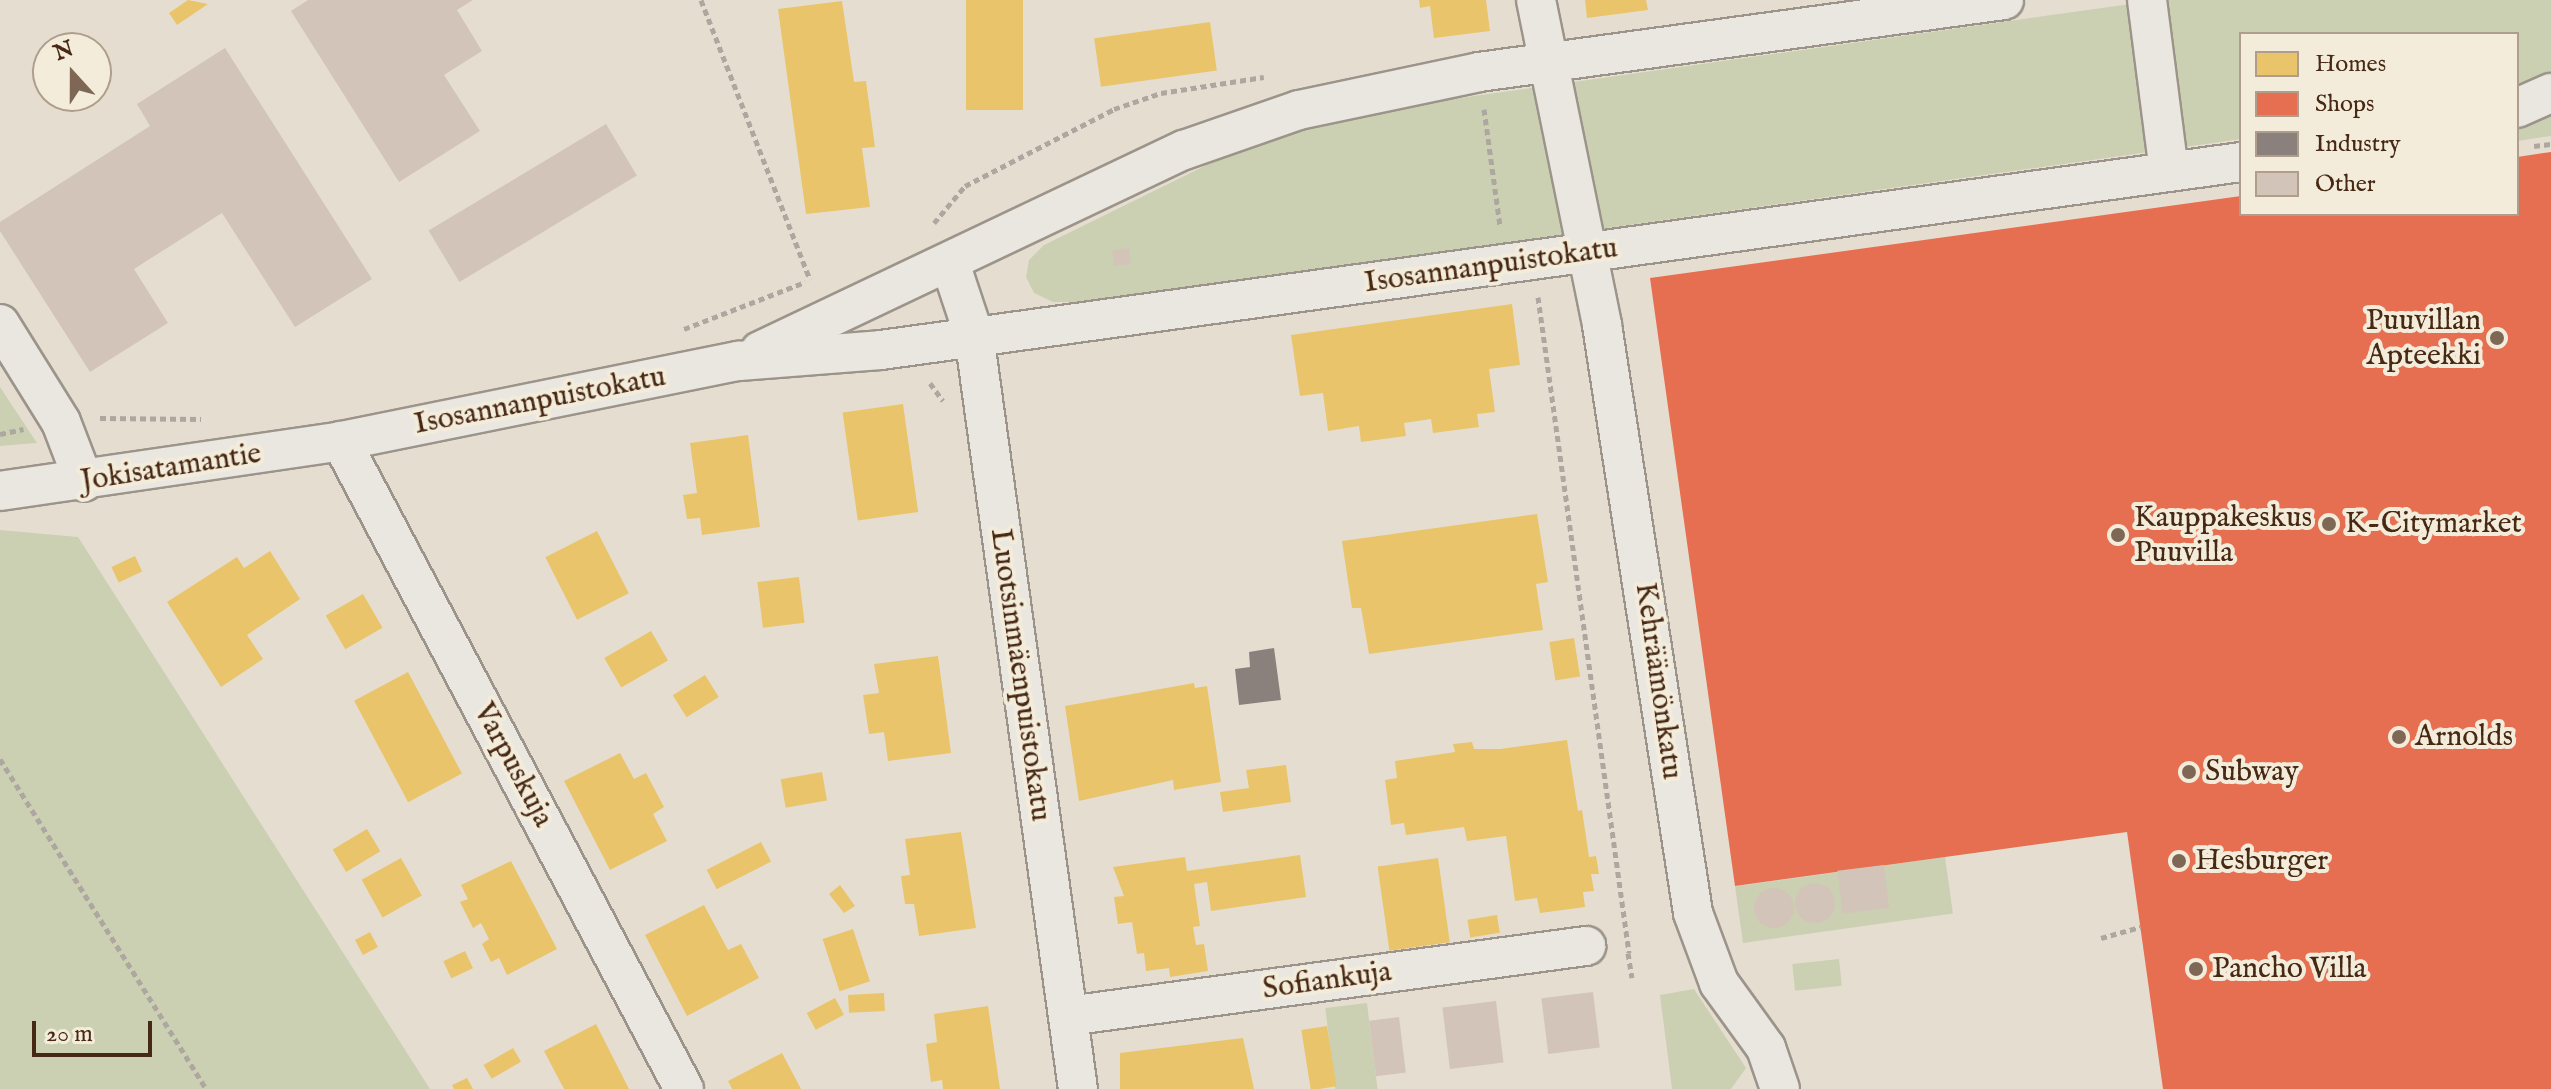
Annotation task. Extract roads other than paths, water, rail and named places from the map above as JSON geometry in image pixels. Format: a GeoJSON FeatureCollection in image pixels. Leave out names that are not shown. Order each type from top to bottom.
{"type":"FeatureCollection","features":[{"type":"Feature","properties":{"kind":"street","name":"Kehräämönkatu"},"geometry":{"type":"LineString","coordinates":[[1536,0],[1551,61],[1587,254],[1652,628],[1679,844],[1693,913],[1719,983],[1766,1048],[1780,1089]]}},
{"type":"Feature","properties":{"kind":"street","name":"Isosannanpuistokatu"},"geometry":{"type":"LineString","coordinates":[[739,361],[1240,128],[1362,94],[1479,72],[2004,0]]}},
{"type":"Feature","properties":{"kind":"street"},"geometry":{"type":"LineString","coordinates":[[2147,0],[2169,172]]}},
{"type":"Feature","properties":{"kind":"street"},"geometry":{"type":"LineString","coordinates":[[2519,107],[2551,93]]}},
{"type":"Feature","properties":{"kind":"street","name":"Isosannanpuistokatu"},"geometry":{"type":"LineString","coordinates":[[341,441],[739,361],[881,350],[2239,162]]}},
{"type":"Feature","properties":{"kind":"street","name":"Luotsinmäenpuistokatu"},"geometry":{"type":"LineString","coordinates":[[950,263],[974,335],[1078,1089]]}},
{"type":"Feature","properties":{"kind":"street"},"geometry":{"type":"LineString","coordinates":[[0,324],[61,422],[84,482]]}},
{"type":"Feature","properties":{"kind":"street","name":"Jokisatamantie"},"geometry":{"type":"LineString","coordinates":[[0,491],[84,482],[341,441]]}},
{"type":"Feature","properties":{"kind":"street","name":"Varpuskuja"},"geometry":{"type":"LineString","coordinates":[[341,441],[684,1089]]}},
{"type":"Feature","properties":{"kind":"street","name":"Sofiankuja"},"geometry":{"type":"LineString","coordinates":[[1068,1016],[1586,946]]}},
{"type":"Feature","properties":{"kind":"place","name":"Puuvillan Apteekki"},"geometry":{"type":"Point","coordinates":[2497,338]}},
{"type":"Feature","properties":{"kind":"place","name":"K-Citymarket"},"geometry":{"type":"Point","coordinates":[2329,524]}},
{"type":"Feature","properties":{"kind":"place","name":"Kauppakeskus Puuvilla"},"geometry":{"type":"Point","coordinates":[2118,535]}},
{"type":"Feature","properties":{"kind":"place","name":"Arnolds"},"geometry":{"type":"Point","coordinates":[2399,737]}},
{"type":"Feature","properties":{"kind":"place","name":"Subway"},"geometry":{"type":"Point","coordinates":[2189,772]}},
{"type":"Feature","properties":{"kind":"place","name":"Hesburger"},"geometry":{"type":"Point","coordinates":[2179,861]}},
{"type":"Feature","properties":{"kind":"place","name":"Pancho Villa"},"geometry":{"type":"Point","coordinates":[2196,969]}}]}
